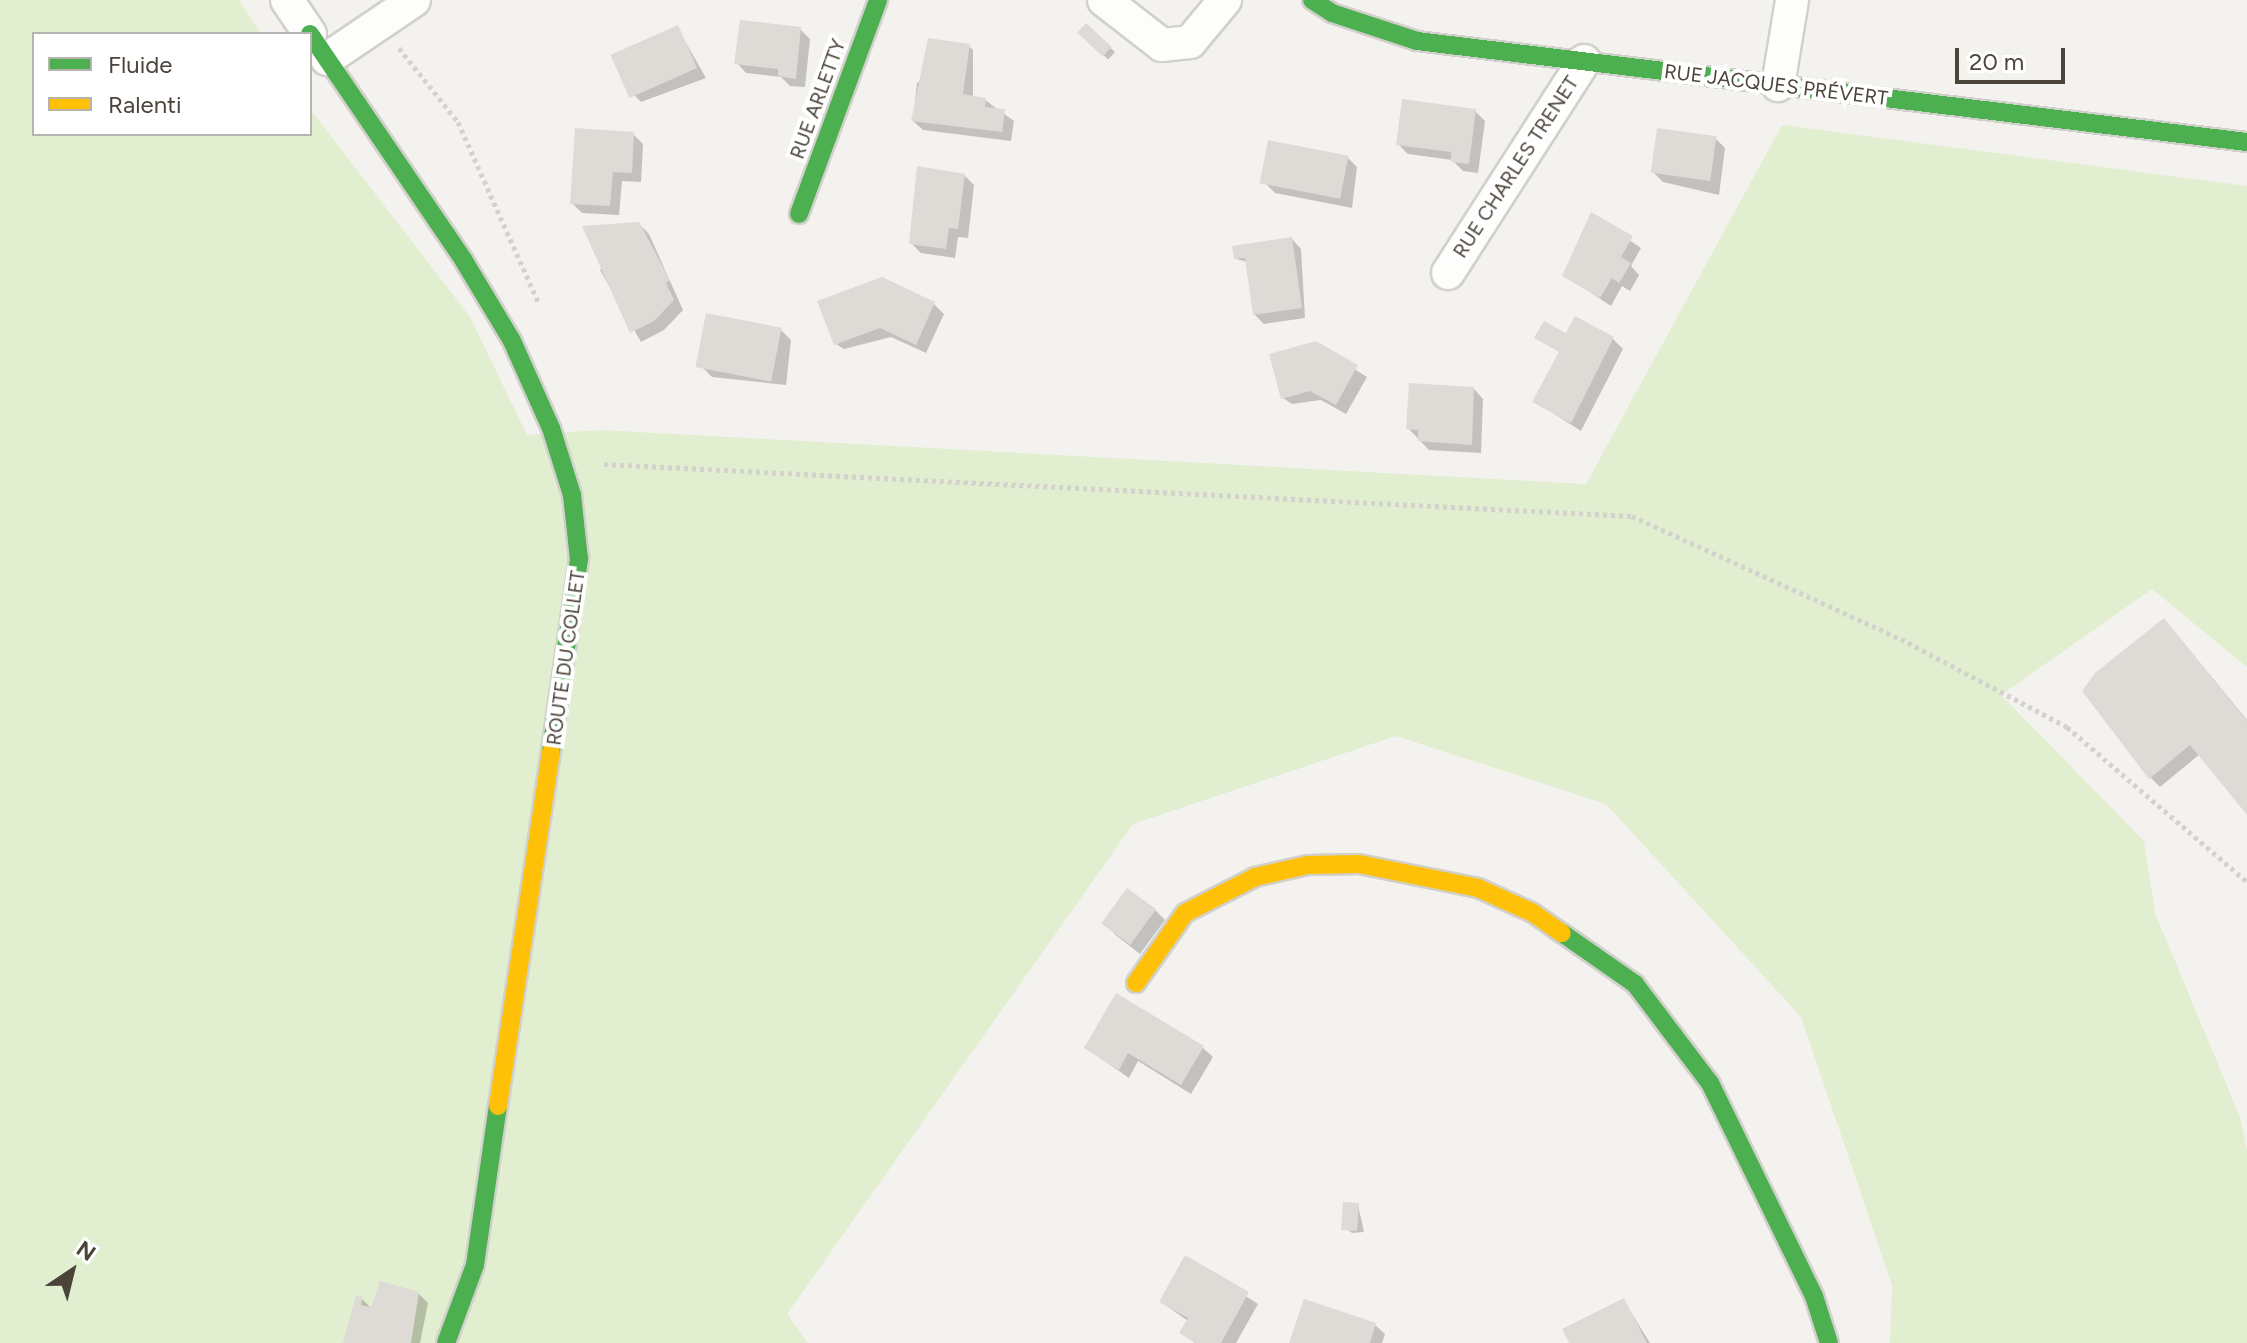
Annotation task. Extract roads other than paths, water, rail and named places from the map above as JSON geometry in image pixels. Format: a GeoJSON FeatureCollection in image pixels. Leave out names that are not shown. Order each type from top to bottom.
{"type":"FeatureCollection","features":[{"type":"Feature","properties":{"kind":"street","name":"ROUTE DU COLLET"},"geometry":{"type":"LineString","coordinates":[[287,0],[308,32]]}},
{"type":"Feature","properties":{"kind":"street"},"geometry":{"type":"LineString","coordinates":[[315,42],[379,23],[414,0]]}},
{"type":"Feature","properties":{"kind":"street","name":"RUE ARLETTY"},"geometry":{"type":"LineString","coordinates":[[799,214],[878,0]]}},
{"type":"Feature","properties":{"kind":"street"},"geometry":{"type":"LineString","coordinates":[[1104,0],[1162,45],[1190,42],[1225,0]]}},
{"type":"Feature","properties":{"kind":"street","name":"RUE JACQUES PRÉVERT"},"geometry":{"type":"LineString","coordinates":[[1312,0],[1332,13],[1417,41],[2247,142]]}},
{"type":"Feature","properties":{"kind":"street"},"geometry":{"type":"LineString","coordinates":[[1778,85],[1792,0]]}},
{"type":"Feature","properties":{"kind":"street","name":"ROUTE DU COLLET"},"geometry":{"type":"LineString","coordinates":[[315,42],[464,261],[512,341],[562,462],[572,495],[579,559],[572,631],[475,1265],[446,1343]]}},
{"type":"Feature","properties":{"kind":"street","name":"RUE CHARLES TRENET"},"geometry":{"type":"LineString","coordinates":[[1448,273],[1584,61]]}},
{"type":"Feature","properties":{"kind":"street"},"geometry":{"type":"LineString","coordinates":[[1136,983],[1185,913],[1255,877],[1308,865],[1359,864],[1426,875],[1478,888],[1533,913],[1635,984],[1677,1034],[1710,1083],[1814,1296],[1829,1343]]}}]}
